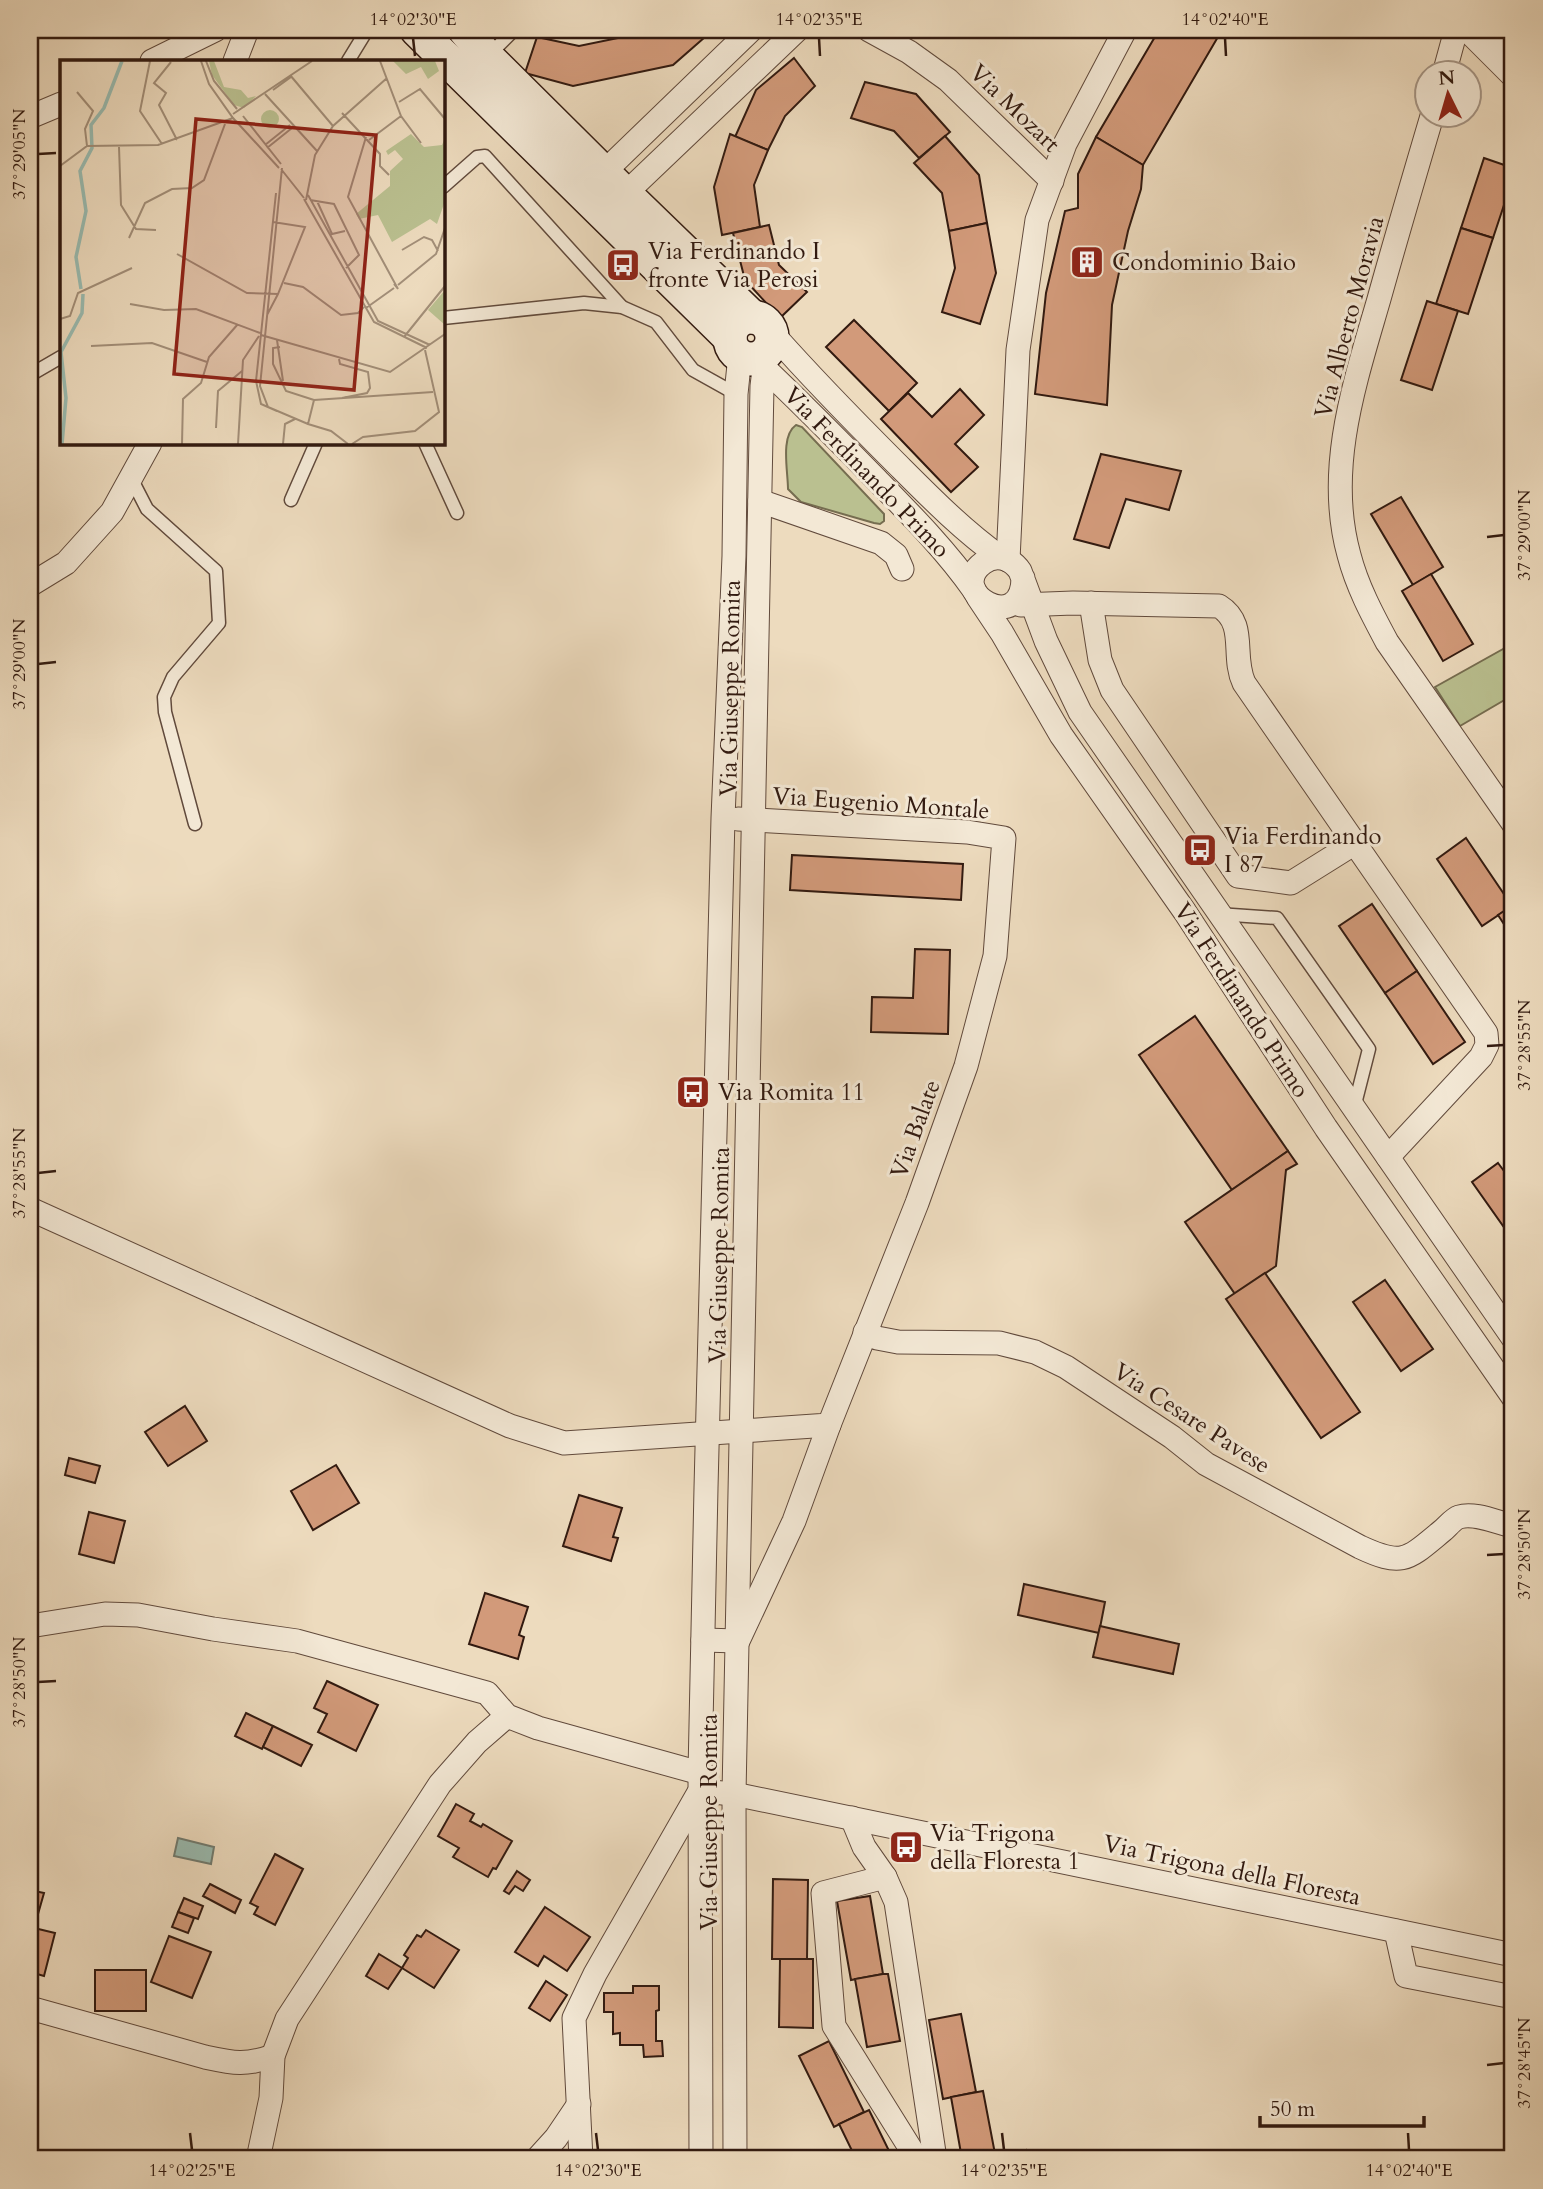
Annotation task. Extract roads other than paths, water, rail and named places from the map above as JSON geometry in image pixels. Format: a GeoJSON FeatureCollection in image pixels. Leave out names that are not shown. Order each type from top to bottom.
{"type":"FeatureCollection","features":[{"type":"Feature","properties":{"kind":"street"},"geometry":{"type":"LineString","coordinates":[[154,60],[215,30]]}},
{"type":"Feature","properties":{"kind":"street"},"geometry":{"type":"LineString","coordinates":[[235,60],[247,30]]}},
{"type":"Feature","properties":{"kind":"street","name":"Via Ferdinando Primo"},"geometry":{"type":"LineString","coordinates":[[417,30],[665,271],[754,346],[823,390],[948,515],[974,539],[1013,566],[1034,605],[1046,641],[1073,699],[1212,905],[1513,1338]]}},
{"type":"Feature","properties":{"kind":"street","name":"Via Ferdinando Primo"},"geometry":{"type":"LineString","coordinates":[[465,30],[487,57],[615,183],[806,408],[954,561],[1002,633],[1061,734],[1185,912],[1326,1128],[1513,1397]]}},
{"type":"Feature","properties":{"kind":"street"},"geometry":{"type":"LineString","coordinates":[[615,183],[751,30]]}},
{"type":"Feature","properties":{"kind":"street"},"geometry":{"type":"LineString","coordinates":[[615,183],[797,30]]}},
{"type":"Feature","properties":{"kind":"street","name":"Via Mozart"},"geometry":{"type":"LineString","coordinates":[[869,30],[909,52],[948,80],[1052,181]]}},
{"type":"Feature","properties":{"kind":"street"},"geometry":{"type":"LineString","coordinates":[[1008,605],[1020,594],[1013,566],[1018,350],[1037,220],[1065,144],[1125,30]]}},
{"type":"Feature","properties":{"kind":"street"},"geometry":{"type":"LineString","coordinates":[[1448,60],[1456,30]]}},
{"type":"Feature","properties":{"kind":"street"},"geometry":{"type":"LineString","coordinates":[[1467,30],[1513,76]]}},
{"type":"Feature","properties":{"kind":"street"},"geometry":{"type":"LineString","coordinates":[[1487,49],[1510,30]]}},
{"type":"Feature","properties":{"kind":"street"},"geometry":{"type":"LineString","coordinates":[[30,117],[60,104]]}},
{"type":"Feature","properties":{"kind":"street","name":"Via Alberto Moravia"},"geometry":{"type":"LineString","coordinates":[[1428,130],[1352,393],[1342,459],[1340,490],[1343,520],[1348,553],[1359,586],[1387,642],[1513,823]]}},
{"type":"Feature","properties":{"kind":"street","name":"Via Giuseppe Romita"},"geometry":{"type":"LineString","coordinates":[[701,2159],[702,1640],[723,818],[734,556],[736,394],[754,346]]}},
{"type":"Feature","properties":{"kind":"street","name":"Via Giuseppe Romita"},"geometry":{"type":"LineString","coordinates":[[735,2159],[734,1794],[761,458],[754,346]]}},
{"type":"Feature","properties":{"kind":"street"},"geometry":{"type":"LineString","coordinates":[[761,458],[767,411],[773,401],[780,397],[806,408]]}},
{"type":"Feature","properties":{"kind":"street"},"geometry":{"type":"LineString","coordinates":[[30,585],[66,564],[112,512],[149,444]]}},
{"type":"Feature","properties":{"kind":"street"},"geometry":{"type":"LineString","coordinates":[[760,500],[881,543],[896,555],[902,569]]}},
{"type":"Feature","properties":{"kind":"street"},"geometry":{"type":"LineString","coordinates":[[734,556],[759,558]]}},
{"type":"Feature","properties":{"kind":"street"},"geometry":{"type":"LineString","coordinates":[[1082,603],[1047,593],[1013,566],[985,561],[978,567],[973,582],[976,594],[984,603],[992,606],[1082,603],[1219,606],[1228,612],[1234,620],[1238,671],[1244,683],[1486,1033],[1487,1045],[1481,1057],[1388,1157]]}},
{"type":"Feature","properties":{"kind":"street"},"geometry":{"type":"LineString","coordinates":[[1082,603],[1112,690],[1238,876],[1290,883],[1355,843]]}},
{"type":"Feature","properties":{"kind":"street","name":"Via Eugenio Montale"},"geometry":{"type":"LineString","coordinates":[[723,818],[967,832],[1004,838]]}},
{"type":"Feature","properties":{"kind":"street","name":"Via Balate"},"geometry":{"type":"LineString","coordinates":[[738,1641],[794,1521],[917,1203],[965,1066],[995,956],[1004,838]]}},
{"type":"Feature","properties":{"kind":"street"},"geometry":{"type":"LineString","coordinates":[[1161,878],[1183,862]]}},
{"type":"Feature","properties":{"kind":"street"},"geometry":{"type":"LineString","coordinates":[[1185,912],[1212,905]]}},
{"type":"Feature","properties":{"kind":"street"},"geometry":{"type":"LineString","coordinates":[[720,940],[751,942]]}},
{"type":"Feature","properties":{"kind":"street"},"geometry":{"type":"LineString","coordinates":[[1326,1128],[1354,1108]]}},
{"type":"Feature","properties":{"kind":"street"},"geometry":{"type":"LineString","coordinates":[[1376,1199],[1403,1180]]}},
{"type":"Feature","properties":{"kind":"street"},"geometry":{"type":"LineString","coordinates":[[30,1209],[510,1426],[564,1443],[829,1425]]}},
{"type":"Feature","properties":{"kind":"street","name":"Via Cesare Pavese"},"geometry":{"type":"LineString","coordinates":[[865,1332],[877,1338],[898,1342],[999,1343],[1035,1352],[1066,1367],[1172,1437],[1206,1464],[1382,1557],[1399,1560],[1417,1552],[1458,1517],[1472,1516],[1513,1526]]}},
{"type":"Feature","properties":{"kind":"street"},"geometry":{"type":"LineString","coordinates":[[30,1626],[105,1614],[138,1615],[297,1641],[487,1693],[507,1716],[477,1742],[440,1784],[287,2019],[273,2056],[271,2098],[258,2159]]}},
{"type":"Feature","properties":{"kind":"street"},"geometry":{"type":"LineString","coordinates":[[702,1640],[738,1641]]}},
{"type":"Feature","properties":{"kind":"street","name":"Via Trigona della Floresta"},"geometry":{"type":"LineString","coordinates":[[507,1716],[734,1794],[1513,1955]]}},
{"type":"Feature","properties":{"kind":"street"},"geometry":{"type":"LineString","coordinates":[[581,2159],[574,2018],[595,1973],[700,1782]]}},
{"type":"Feature","properties":{"kind":"street"},"geometry":{"type":"LineString","coordinates":[[852,1818],[864,1847],[885,1877],[896,1902],[935,2159]]}},
{"type":"Feature","properties":{"kind":"street"},"geometry":{"type":"LineString","coordinates":[[885,1877],[823,1893],[834,2026],[917,2159]]}},
{"type":"Feature","properties":{"kind":"street"},"geometry":{"type":"LineString","coordinates":[[1396,1931],[1406,1976],[1513,1997]]}},
{"type":"Feature","properties":{"kind":"street"},"geometry":{"type":"LineString","coordinates":[[30,2008],[233,2063],[253,2064],[273,2056]]}},
{"type":"Feature","properties":{"kind":"street"},"geometry":{"type":"LineString","coordinates":[[537,2159],[556,2138],[579,2104]]}},
{"type":"Feature","properties":{"kind":"lane"},"geometry":{"type":"LineString","coordinates":[[349,60],[367,30]]}},
{"type":"Feature","properties":{"kind":"lane"},"geometry":{"type":"LineString","coordinates":[[487,57],[514,30]]}},
{"type":"Feature","properties":{"kind":"lane"},"geometry":{"type":"LineString","coordinates":[[572,30],[607,30]]}},
{"type":"Feature","properties":{"kind":"lane"},"geometry":{"type":"LineString","coordinates":[[444,186],[477,157],[485,156],[622,307]]}},
{"type":"Feature","properties":{"kind":"lane"},"geometry":{"type":"LineString","coordinates":[[444,318],[584,303],[622,307],[656,322],[693,370],[736,394]]}},
{"type":"Feature","properties":{"kind":"lane"},"geometry":{"type":"LineString","coordinates":[[30,375],[60,358]]}},
{"type":"Feature","properties":{"kind":"lane"},"geometry":{"type":"LineString","coordinates":[[291,500],[316,444]]}},
{"type":"Feature","properties":{"kind":"lane"},"geometry":{"type":"LineString","coordinates":[[425,444],[457,513]]}},
{"type":"Feature","properties":{"kind":"lane"},"geometry":{"type":"LineString","coordinates":[[131,478],[147,509],[216,570],[219,624],[173,677],[164,697],[165,712],[195,824]]}},
{"type":"Feature","properties":{"kind":"lane"},"geometry":{"type":"LineString","coordinates":[[1212,905],[1277,918],[1369,1049],[1354,1108]]}},
{"type":"Feature","properties":{"kind":"water"},"geometry":{"type":"Polygon","coordinates":[[[178,1838],[214,1847],[211,1864],[174,1856],[178,1838]]]}},
{"type":"Feature","properties":{"kind":"place","name":"Condominio Baio"},"geometry":{"type":"Point","coordinates":[1087,262]}},
{"type":"Feature","properties":{"kind":"place","name":"Via Ferdinando I fronte Via Perosi"},"geometry":{"type":"Point","coordinates":[623,265]}},
{"type":"Feature","properties":{"kind":"place","name":"Via Ferdinando I 87"},"geometry":{"type":"Point","coordinates":[1200,850]}},
{"type":"Feature","properties":{"kind":"place","name":"Via Romita 11"},"geometry":{"type":"Point","coordinates":[693,1092]}},
{"type":"Feature","properties":{"kind":"place","name":"Via Trigona della Floresta 1"},"geometry":{"type":"Point","coordinates":[906,1847]}}]}
